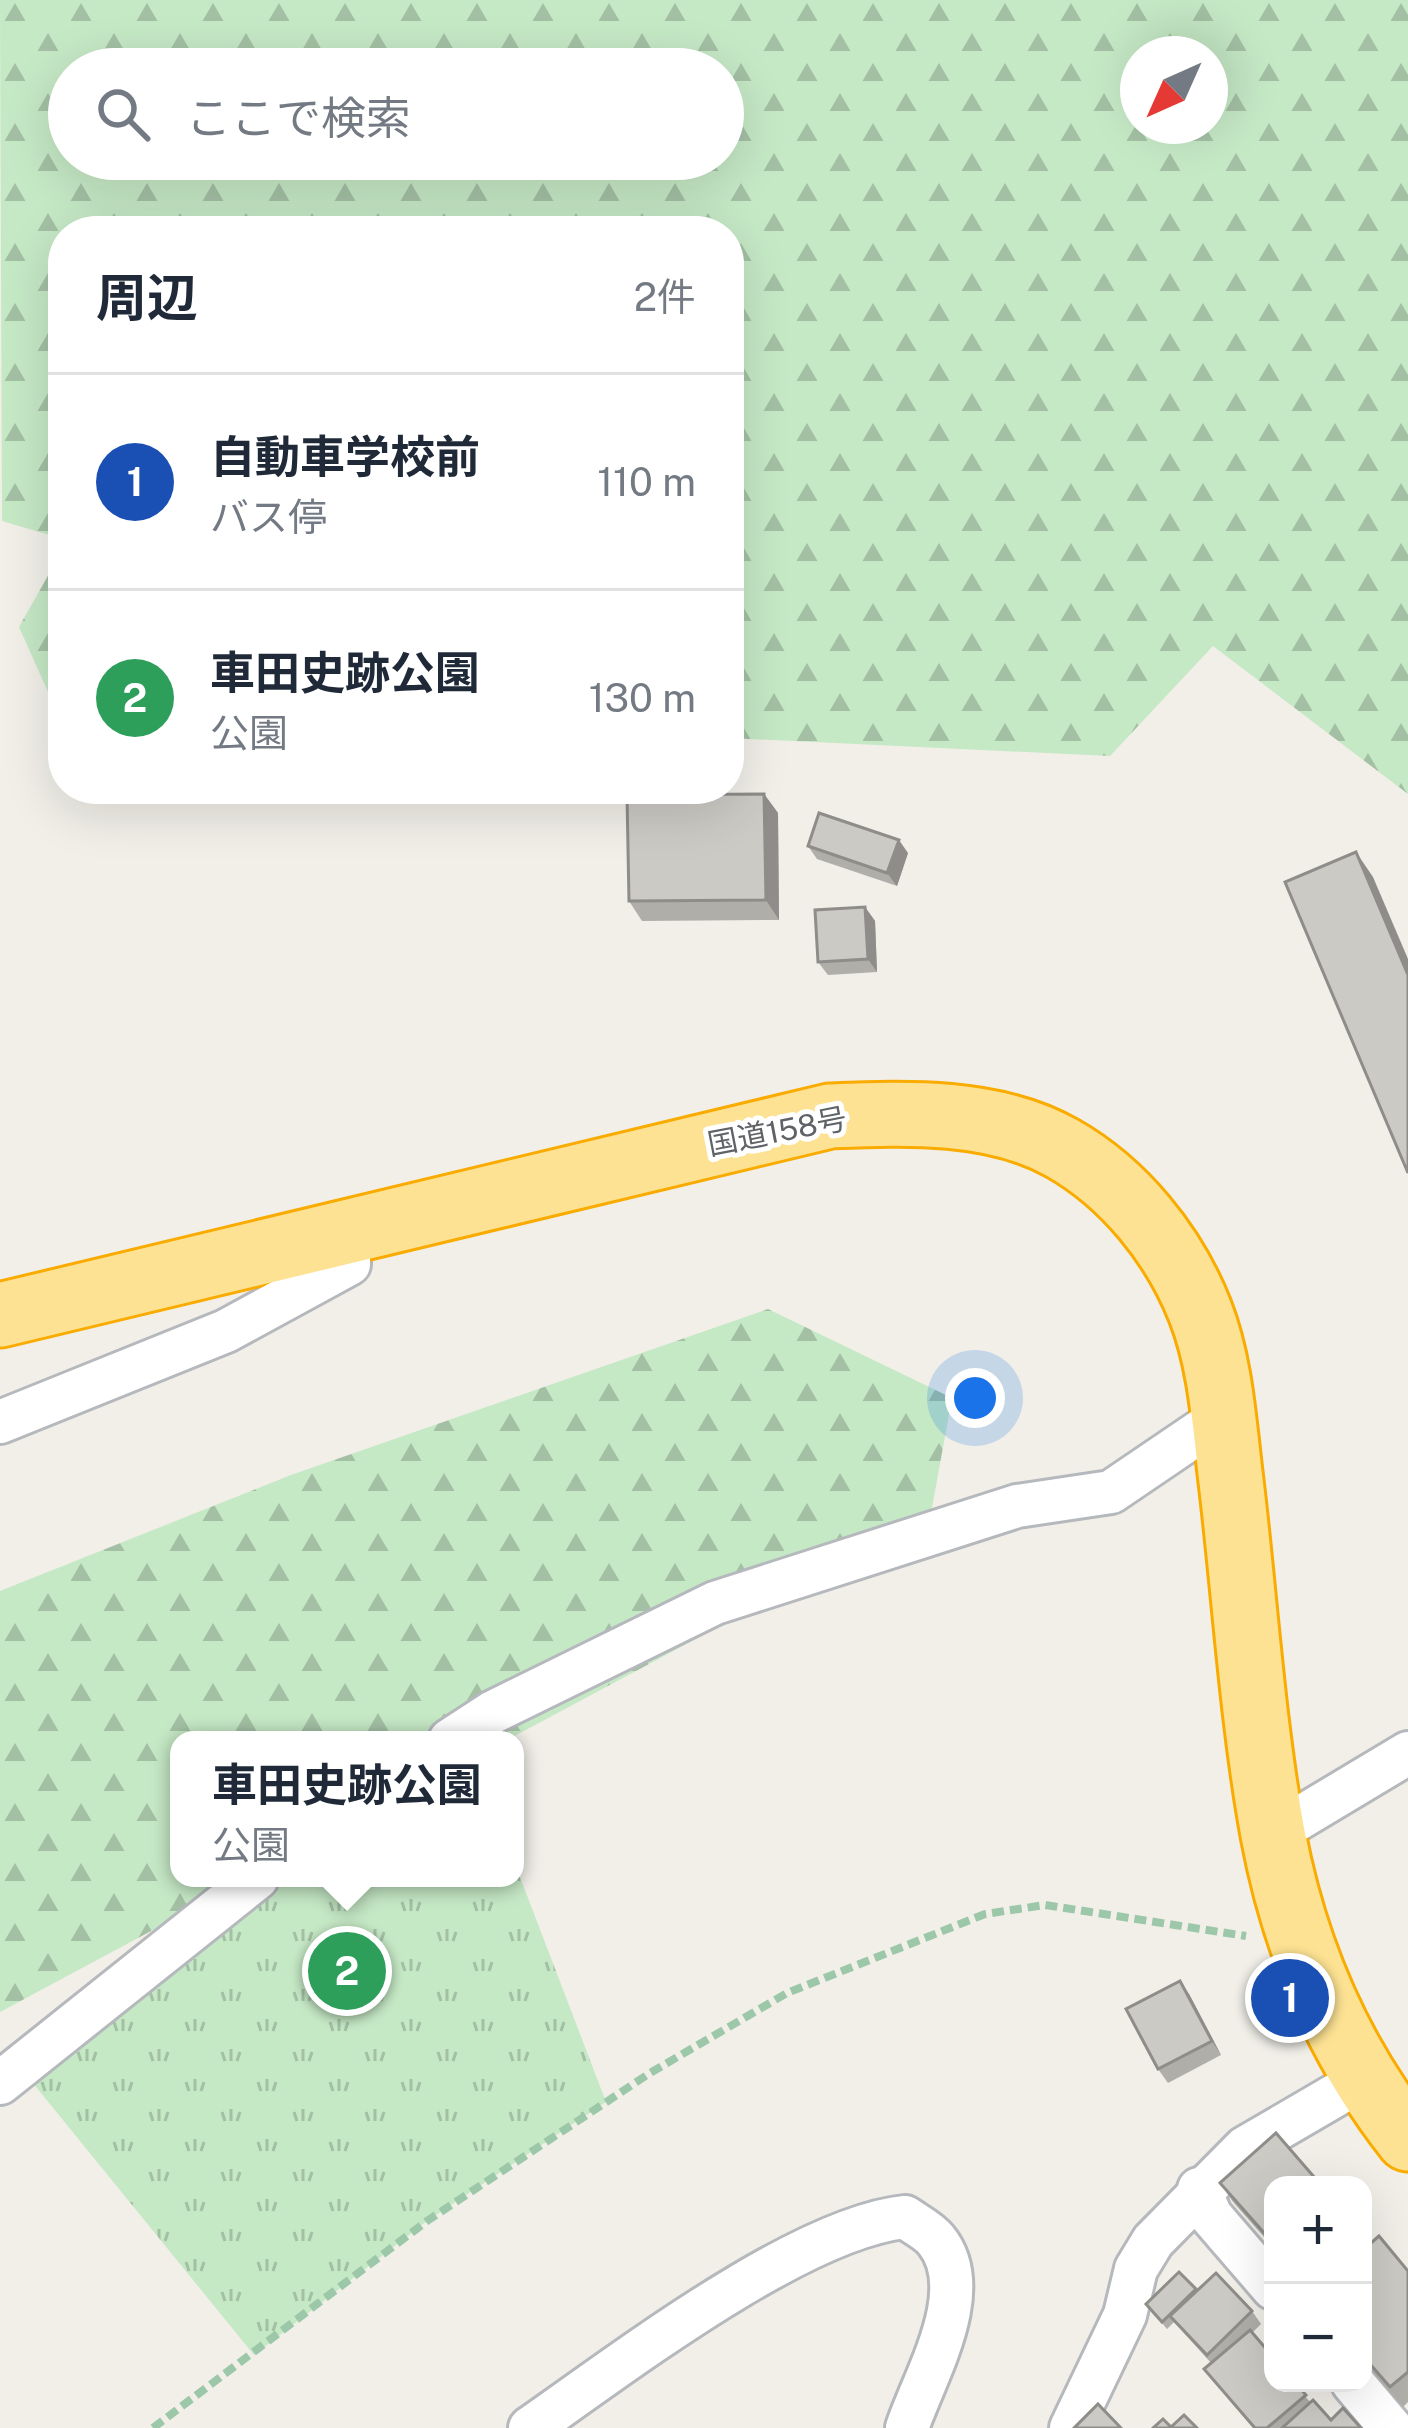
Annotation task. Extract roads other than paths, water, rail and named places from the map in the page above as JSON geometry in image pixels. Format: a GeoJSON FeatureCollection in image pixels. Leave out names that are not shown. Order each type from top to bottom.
{"type":"FeatureCollection","features":[{"type":"Feature","properties":{"kind":"highway","name":"国道158号"},"geometry":{"type":"LineString","coordinates":[[0,1315],[830,1116],[920,1112],[991,1124],[1059,1146],[1117,1186],[1165,1244],[1200,1311],[1223,1416],[1274,1834],[1301,1943],[1322,1999],[1365,2078],[1408,2139]]}},
{"type":"Feature","properties":{"kind":"street"},"geometry":{"type":"LineString","coordinates":[[0,1422],[226,1331],[349,1264],[349,1232]]}},
{"type":"Feature","properties":{"kind":"street"},"geometry":{"type":"LineString","coordinates":[[464,1731],[493,1712],[715,1603],[1017,1506],[1111,1492],[1223,1416]]}},
{"type":"Feature","properties":{"kind":"street"},"geometry":{"type":"LineString","coordinates":[[1274,1834],[1408,1753]]}},
{"type":"Feature","properties":{"kind":"street"},"geometry":{"type":"LineString","coordinates":[[0,2083],[246,1887]]}},
{"type":"Feature","properties":{"kind":"street"},"geometry":{"type":"LineString","coordinates":[[1071,2428],[1125,2315],[1136,2270],[1153,2241],[1199,2189],[1245,2148],[1365,2078]]}},
{"type":"Feature","properties":{"kind":"street"},"geometry":{"type":"LineString","coordinates":[[1199,2189],[1211,2216],[1270,2284]]}},
{"type":"Feature","properties":{"kind":"street"},"geometry":{"type":"LineString","coordinates":[[530,2428],[621,2364],[830,2235],[905,2217],[935,2238],[951,2268],[953,2296],[907,2428]]}},
{"type":"Feature","properties":{"kind":"street"},"geometry":{"type":"LineString","coordinates":[[1361,2392],[1391,2428]]}},
{"type":"Feature","properties":{"kind":"place","name":"車田史跡公園"},"geometry":{"type":"Point","coordinates":[347,1971]}},
{"type":"Feature","properties":{"kind":"place","name":"自動車学校前"},"geometry":{"type":"Point","coordinates":[1290,1998]}}]}
